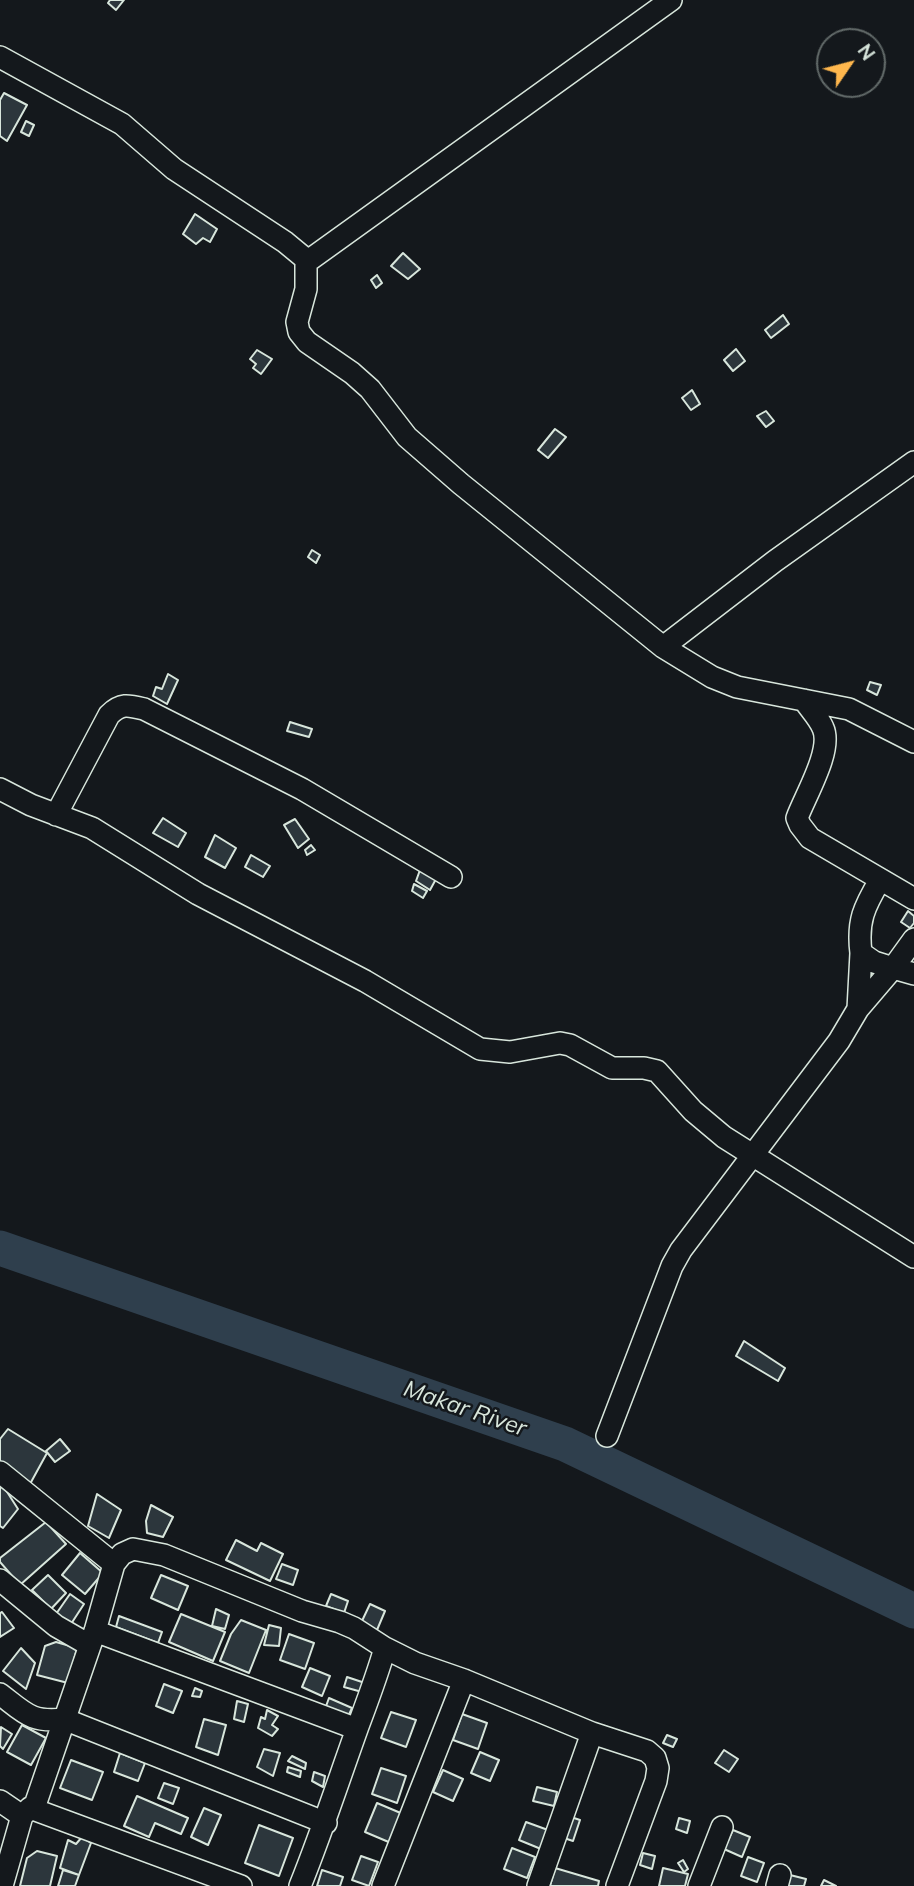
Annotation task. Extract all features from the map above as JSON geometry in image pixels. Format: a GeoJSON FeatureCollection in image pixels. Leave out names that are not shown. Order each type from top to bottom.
{"type":"FeatureCollection","features":[{"type":"Feature","properties":{"kind":"street"},"geometry":{"type":"LineString","coordinates":[[671,0],[309,261],[306,265],[306,289],[297,321],[299,332],[307,342],[370,389],[407,436],[461,484],[663,647],[712,677],[737,687],[849,709],[914,742]]}},
{"type":"Feature","properties":{"kind":"street"},"geometry":{"type":"LineString","coordinates":[[0,57],[122,124],[174,169],[285,242],[309,261]]}},
{"type":"Feature","properties":{"kind":"street"},"geometry":{"type":"LineString","coordinates":[[663,647],[775,561],[914,461]]}},
{"type":"Feature","properties":{"kind":"street"},"geometry":{"type":"LineString","coordinates":[[804,700],[825,730],[823,752],[797,818],[800,825],[810,838],[914,899]]}},
{"type":"Feature","properties":{"kind":"street"},"geometry":{"type":"LineString","coordinates":[[56,815],[109,715],[118,707],[127,704],[144,709],[302,789],[451,877]]}},
{"type":"Feature","properties":{"kind":"street"},"geometry":{"type":"LineString","coordinates":[[825,730],[849,709]]}},
{"type":"Feature","properties":{"kind":"street"},"geometry":{"type":"LineString","coordinates":[[0,789],[92,828],[198,894],[365,981],[481,1049],[510,1052],[560,1043],[570,1045],[612,1068],[644,1068],[657,1071],[693,1111],[724,1137],[914,1257]]}},
{"type":"Feature","properties":{"kind":"street"},"geometry":{"type":"LineString","coordinates":[[858,1009],[860,918],[880,880]]}},
{"type":"Feature","properties":{"kind":"street"},"geometry":{"type":"LineString","coordinates":[[607,1436],[676,1258],[692,1233],[839,1041],[858,1009],[914,939]]}},
{"type":"Feature","properties":{"kind":"street"},"geometry":{"type":"LineString","coordinates":[[861,953],[874,962],[914,974]]}},
{"type":"Feature","properties":{"kind":"street"},"geometry":{"type":"LineString","coordinates":[[0,1472],[57,1515],[114,1564]]}},
{"type":"Feature","properties":{"kind":"street"},"geometry":{"type":"LineString","coordinates":[[2,1886],[92,1638],[114,1564],[122,1554],[133,1549],[144,1549],[302,1611],[340,1622],[415,1663],[464,1680],[593,1733],[647,1751],[655,1758],[658,1768],[656,1781],[617,1886]]}},
{"type":"Feature","properties":{"kind":"street"},"geometry":{"type":"LineString","coordinates":[[0,1580],[56,1626],[357,1730]]}},
{"type":"Feature","properties":{"kind":"street"},"geometry":{"type":"LineString","coordinates":[[300,1886],[326,1822],[385,1648]]}},
{"type":"Feature","properties":{"kind":"street"},"geometry":{"type":"LineString","coordinates":[[383,1886],[464,1680]]}},
{"type":"Feature","properties":{"kind":"street"},"geometry":{"type":"LineString","coordinates":[[0,1693],[31,1718],[45,1721],[64,1718],[326,1822]]}},
{"type":"Feature","properties":{"kind":"street"},"geometry":{"type":"LineString","coordinates":[[538,1886],[593,1733]]}},
{"type":"Feature","properties":{"kind":"street"},"geometry":{"type":"LineString","coordinates":[[0,1801],[241,1886]]}},
{"type":"Feature","properties":{"kind":"street"},"geometry":{"type":"LineString","coordinates":[[699,1886],[722,1827]]}},
{"type":"Feature","properties":{"kind":"building"},"geometry":{"type":"Polygon","coordinates":[[[110,0],[124,0],[116,10],[108,3],[110,0]]]}},
{"type":"Feature","properties":{"kind":"building"},"geometry":{"type":"Polygon","coordinates":[[[4,93],[27,105],[7,141],[0,136],[0,100],[4,93]]]}},
{"type":"Feature","properties":{"kind":"building"},"geometry":{"type":"Polygon","coordinates":[[[26,121],[34,125],[29,136],[21,132],[26,121]]]}},
{"type":"Feature","properties":{"kind":"building"},"geometry":{"type":"Polygon","coordinates":[[[195,214],[217,229],[210,242],[203,238],[196,244],[183,234],[195,214]]]}},
{"type":"Feature","properties":{"kind":"building"},"geometry":{"type":"Polygon","coordinates":[[[403,253],[420,269],[408,279],[391,266],[403,253]]]}},
{"type":"Feature","properties":{"kind":"building"},"geometry":{"type":"Polygon","coordinates":[[[377,275],[382,283],[376,288],[371,280],[377,275]]]}},
{"type":"Feature","properties":{"kind":"building"},"geometry":{"type":"Polygon","coordinates":[[[783,315],[789,324],[771,338],[765,330],[783,315]]]}},
{"type":"Feature","properties":{"kind":"building"},"geometry":{"type":"Polygon","coordinates":[[[736,349],[745,361],[733,371],[724,360],[736,349]]]}},
{"type":"Feature","properties":{"kind":"building"},"geometry":{"type":"Polygon","coordinates":[[[257,350],[272,359],[261,374],[253,368],[256,364],[250,359],[257,350]]]}},
{"type":"Feature","properties":{"kind":"building"},"geometry":{"type":"Polygon","coordinates":[[[692,390],[700,404],[691,410],[682,398],[692,390]]]}},
{"type":"Feature","properties":{"kind":"building"},"geometry":{"type":"Polygon","coordinates":[[[766,411],[774,421],[766,427],[757,416],[766,411]]]}},
{"type":"Feature","properties":{"kind":"building"},"geometry":{"type":"Polygon","coordinates":[[[555,429],[566,437],[548,458],[538,450],[555,429]]]}},
{"type":"Feature","properties":{"kind":"building"},"geometry":{"type":"Polygon","coordinates":[[[312,550],[320,555],[316,563],[308,557],[312,550]]]}},
{"type":"Feature","properties":{"kind":"building"},"geometry":{"type":"Polygon","coordinates":[[[168,674],[178,680],[167,704],[153,696],[156,687],[162,689],[168,674]]]}},
{"type":"Feature","properties":{"kind":"building"},"geometry":{"type":"Polygon","coordinates":[[[870,682],[881,685],[877,695],[867,690],[870,682]]]}},
{"type":"Feature","properties":{"kind":"building"},"geometry":{"type":"Polygon","coordinates":[[[290,722],[312,729],[309,737],[287,731],[290,722]]]}},
{"type":"Feature","properties":{"kind":"building"},"geometry":{"type":"Polygon","coordinates":[[[163,818],[186,833],[178,847],[153,833],[163,818]]]}},
{"type":"Feature","properties":{"kind":"building"},"geometry":{"type":"Polygon","coordinates":[[[295,819],[309,839],[298,848],[284,825],[295,819]]]}},
{"type":"Feature","properties":{"kind":"building"},"geometry":{"type":"Polygon","coordinates":[[[215,835],[236,848],[225,868],[205,857],[215,835]]]}},
{"type":"Feature","properties":{"kind":"building"},"geometry":{"type":"Polygon","coordinates":[[[311,845],[315,850],[307,855],[305,850],[311,845]]]}},
{"type":"Feature","properties":{"kind":"building"},"geometry":{"type":"Polygon","coordinates":[[[251,855],[270,866],[263,877],[245,867],[251,855]]]}},
{"type":"Feature","properties":{"kind":"building"},"geometry":{"type":"Polygon","coordinates":[[[420,870],[436,879],[430,890],[416,881],[420,870]]]}},
{"type":"Feature","properties":{"kind":"building"},"geometry":{"type":"Polygon","coordinates":[[[414,884],[427,891],[423,898],[412,891],[414,884]]]}},
{"type":"Feature","properties":{"kind":"building"},"geometry":{"type":"Polygon","coordinates":[[[908,911],[914,916],[914,923],[910,928],[901,922],[908,911]]]}},
{"type":"Feature","properties":{"kind":"building"},"geometry":{"type":"Polygon","coordinates":[[[744,1341],[785,1368],[778,1381],[736,1356],[744,1341]]]}},
{"type":"Feature","properties":{"kind":"building"},"geometry":{"type":"Polygon","coordinates":[[[8,1429],[47,1453],[30,1484],[0,1465],[0,1439],[8,1429]]]}},
{"type":"Feature","properties":{"kind":"building"},"geometry":{"type":"Polygon","coordinates":[[[60,1439],[70,1451],[55,1462],[46,1451],[60,1439]]]}},
{"type":"Feature","properties":{"kind":"building"},"geometry":{"type":"Polygon","coordinates":[[[2,1484],[18,1509],[3,1528],[0,1526],[2,1484]]]}},
{"type":"Feature","properties":{"kind":"building"},"geometry":{"type":"Polygon","coordinates":[[[97,1494],[121,1510],[109,1538],[88,1526],[97,1494]]]}},
{"type":"Feature","properties":{"kind":"building"},"geometry":{"type":"Polygon","coordinates":[[[151,1505],[173,1517],[163,1537],[147,1533],[146,1521],[151,1505]]]}},
{"type":"Feature","properties":{"kind":"building"},"geometry":{"type":"Polygon","coordinates":[[[46,1522],[66,1544],[20,1585],[0,1562],[0,1558],[46,1522]]]}},
{"type":"Feature","properties":{"kind":"building"},"geometry":{"type":"Polygon","coordinates":[[[236,1540],[257,1551],[261,1543],[283,1554],[270,1581],[226,1560],[236,1540]]]}},
{"type":"Feature","properties":{"kind":"building"},"geometry":{"type":"Polygon","coordinates":[[[80,1553],[103,1573],[85,1594],[62,1575],[80,1553]]]}},
{"type":"Feature","properties":{"kind":"building"},"geometry":{"type":"Polygon","coordinates":[[[282,1564],[298,1570],[293,1585],[276,1579],[282,1564]]]}},
{"type":"Feature","properties":{"kind":"building"},"geometry":{"type":"Polygon","coordinates":[[[48,1575],[66,1593],[51,1609],[32,1590],[48,1575]]]}},
{"type":"Feature","properties":{"kind":"building"},"geometry":{"type":"Polygon","coordinates":[[[161,1575],[188,1586],[178,1610],[151,1598],[161,1575]]]}},
{"type":"Feature","properties":{"kind":"building"},"geometry":{"type":"Polygon","coordinates":[[[70,1594],[84,1604],[71,1624],[56,1614],[70,1594]]]}},
{"type":"Feature","properties":{"kind":"building"},"geometry":{"type":"Polygon","coordinates":[[[331,1594],[348,1601],[344,1613],[326,1606],[331,1594]]]}},
{"type":"Feature","properties":{"kind":"building"},"geometry":{"type":"Polygon","coordinates":[[[370,1604],[385,1611],[377,1630],[361,1623],[370,1604]]]}},
{"type":"Feature","properties":{"kind":"building"},"geometry":{"type":"Polygon","coordinates":[[[216,1609],[229,1615],[225,1629],[212,1626],[216,1609]]]}},
{"type":"Feature","properties":{"kind":"building"},"geometry":{"type":"Polygon","coordinates":[[[2,1612],[14,1628],[0,1637],[0,1613],[2,1612]]]}},
{"type":"Feature","properties":{"kind":"building"},"geometry":{"type":"Polygon","coordinates":[[[181,1614],[225,1632],[213,1661],[169,1642],[181,1614]]]}},
{"type":"Feature","properties":{"kind":"building"},"geometry":{"type":"Polygon","coordinates":[[[119,1616],[162,1632],[158,1643],[116,1627],[119,1616]]]}},
{"type":"Feature","properties":{"kind":"building"},"geometry":{"type":"Polygon","coordinates":[[[241,1620],[266,1630],[249,1673],[220,1661],[231,1634],[241,1620]]]}},
{"type":"Feature","properties":{"kind":"building"},"geometry":{"type":"Polygon","coordinates":[[[269,1625],[281,1628],[279,1646],[264,1645],[269,1625]]]}},
{"type":"Feature","properties":{"kind":"building"},"geometry":{"type":"Polygon","coordinates":[[[289,1634],[314,1643],[305,1669],[280,1660],[289,1634]]]}},
{"type":"Feature","properties":{"kind":"building"},"geometry":{"type":"Polygon","coordinates":[[[56,1642],[77,1648],[68,1683],[37,1675],[45,1646],[56,1642]]]}},
{"type":"Feature","properties":{"kind":"building"},"geometry":{"type":"Polygon","coordinates":[[[21,1648],[35,1663],[26,1689],[3,1671],[21,1648]]]}},
{"type":"Feature","properties":{"kind":"building"},"geometry":{"type":"Polygon","coordinates":[[[310,1668],[330,1676],[322,1696],[302,1687],[310,1668]]]}},
{"type":"Feature","properties":{"kind":"building"},"geometry":{"type":"Polygon","coordinates":[[[347,1677],[365,1683],[362,1692],[344,1687],[347,1677]]]}},
{"type":"Feature","properties":{"kind":"building"},"geometry":{"type":"Polygon","coordinates":[[[164,1684],[182,1691],[173,1713],[156,1706],[164,1684]]]}},
{"type":"Feature","properties":{"kind":"building"},"geometry":{"type":"Polygon","coordinates":[[[195,1688],[202,1691],[200,1697],[192,1696],[195,1688]]]}},
{"type":"Feature","properties":{"kind":"building"},"geometry":{"type":"Polygon","coordinates":[[[329,1698],[352,1708],[347,1719],[325,1709],[329,1698]]]}},
{"type":"Feature","properties":{"kind":"building"},"geometry":{"type":"Polygon","coordinates":[[[237,1701],[248,1704],[244,1722],[234,1719],[237,1701]]]}},
{"type":"Feature","properties":{"kind":"building"},"geometry":{"type":"Polygon","coordinates":[[[267,1710],[278,1716],[272,1725],[278,1729],[272,1736],[258,1728],[261,1717],[265,1719],[267,1710]]]}},
{"type":"Feature","properties":{"kind":"building"},"geometry":{"type":"Polygon","coordinates":[[[391,1712],[416,1720],[406,1747],[381,1738],[391,1712]]]}},
{"type":"Feature","properties":{"kind":"building"},"geometry":{"type":"Polygon","coordinates":[[[462,1714],[487,1723],[478,1749],[453,1740],[462,1714]]]}},
{"type":"Feature","properties":{"kind":"building"},"geometry":{"type":"Polygon","coordinates":[[[204,1719],[226,1725],[218,1755],[196,1747],[204,1719]]]}},
{"type":"Feature","properties":{"kind":"building"},"geometry":{"type":"Polygon","coordinates":[[[22,1725],[46,1738],[31,1765],[7,1752],[22,1725]]]}},
{"type":"Feature","properties":{"kind":"building"},"geometry":{"type":"Polygon","coordinates":[[[1,1727],[12,1734],[3,1749],[0,1746],[1,1727]]]}},
{"type":"Feature","properties":{"kind":"building"},"geometry":{"type":"Polygon","coordinates":[[[667,1735],[677,1739],[673,1747],[663,1743],[667,1735]]]}},
{"type":"Feature","properties":{"kind":"building"},"geometry":{"type":"Polygon","coordinates":[[[264,1749],[280,1753],[273,1776],[257,1767],[264,1749]]]}},
{"type":"Feature","properties":{"kind":"building"},"geometry":{"type":"Polygon","coordinates":[[[724,1750],[738,1759],[729,1772],[715,1763],[724,1750]]]}},
{"type":"Feature","properties":{"kind":"building"},"geometry":{"type":"Polygon","coordinates":[[[480,1752],[499,1760],[490,1781],[471,1773],[480,1752]]]}},
{"type":"Feature","properties":{"kind":"building"},"geometry":{"type":"Polygon","coordinates":[[[120,1753],[145,1763],[138,1781],[114,1772],[120,1753]]]}},
{"type":"Feature","properties":{"kind":"building"},"geometry":{"type":"Polygon","coordinates":[[[292,1756],[306,1763],[305,1769],[288,1761],[292,1756]]]}},
{"type":"Feature","properties":{"kind":"building"},"geometry":{"type":"Polygon","coordinates":[[[71,1760],[103,1772],[92,1800],[60,1788],[71,1760]]]}},
{"type":"Feature","properties":{"kind":"building"},"geometry":{"type":"Polygon","coordinates":[[[288,1767],[301,1771],[300,1777],[287,1772],[288,1767]]]}},
{"type":"Feature","properties":{"kind":"building"},"geometry":{"type":"Polygon","coordinates":[[[381,1768],[406,1776],[397,1803],[372,1794],[381,1768]]]}},
{"type":"Feature","properties":{"kind":"building"},"geometry":{"type":"Polygon","coordinates":[[[443,1770],[463,1779],[453,1801],[433,1792],[443,1770]]]}},
{"type":"Feature","properties":{"kind":"building"},"geometry":{"type":"Polygon","coordinates":[[[314,1772],[325,1776],[323,1787],[312,1781],[314,1772]]]}},
{"type":"Feature","properties":{"kind":"building"},"geometry":{"type":"Polygon","coordinates":[[[164,1783],[179,1788],[173,1804],[158,1798],[164,1783]]]}},
{"type":"Feature","properties":{"kind":"building"},"geometry":{"type":"Polygon","coordinates":[[[537,1787],[557,1792],[554,1806],[533,1801],[537,1787]]]}},
{"type":"Feature","properties":{"kind":"building"},"geometry":{"type":"Polygon","coordinates":[[[137,1796],[188,1818],[181,1834],[155,1823],[149,1837],[124,1826],[137,1796]]]}},
{"type":"Feature","properties":{"kind":"building"},"geometry":{"type":"Polygon","coordinates":[[[377,1803],[403,1814],[391,1843],[365,1832],[377,1803]]]}},
{"type":"Feature","properties":{"kind":"building"},"geometry":{"type":"Polygon","coordinates":[[[204,1808],[221,1815],[208,1845],[191,1837],[204,1808]]]}},
{"type":"Feature","properties":{"kind":"building"},"geometry":{"type":"Polygon","coordinates":[[[571,1817],[580,1820],[573,1841],[564,1838],[571,1817]]]}},
{"type":"Feature","properties":{"kind":"building"},"geometry":{"type":"Polygon","coordinates":[[[679,1818],[690,1821],[687,1833],[676,1829],[679,1818]]]}},
{"type":"Feature","properties":{"kind":"building"},"geometry":{"type":"Polygon","coordinates":[[[526,1822],[548,1830],[541,1849],[519,1840],[526,1822]]]}},
{"type":"Feature","properties":{"kind":"building"},"geometry":{"type":"Polygon","coordinates":[[[259,1825],[293,1838],[279,1876],[245,1863],[259,1825]]]}},
{"type":"Feature","properties":{"kind":"building"},"geometry":{"type":"Polygon","coordinates":[[[733,1830],[750,1837],[742,1857],[724,1849],[733,1830]]]}},
{"type":"Feature","properties":{"kind":"building"},"geometry":{"type":"Polygon","coordinates":[[[82,1837],[91,1843],[79,1875],[60,1868],[68,1840],[76,1844],[82,1837]]]}},
{"type":"Feature","properties":{"kind":"building"},"geometry":{"type":"Polygon","coordinates":[[[512,1848],[535,1857],[527,1878],[504,1869],[512,1848]]]}},
{"type":"Feature","properties":{"kind":"building"},"geometry":{"type":"Polygon","coordinates":[[[37,1851],[57,1856],[50,1886],[20,1886],[27,1858],[37,1851]]]}},
{"type":"Feature","properties":{"kind":"building"},"geometry":{"type":"Polygon","coordinates":[[[643,1853],[655,1856],[652,1869],[640,1865],[643,1853]]]}},
{"type":"Feature","properties":{"kind":"building"},"geometry":{"type":"Polygon","coordinates":[[[361,1856],[378,1862],[369,1886],[352,1880],[361,1856]]]}},
{"type":"Feature","properties":{"kind":"building"},"geometry":{"type":"Polygon","coordinates":[[[748,1857],[764,1863],[757,1882],[741,1876],[748,1857]]]}},
{"type":"Feature","properties":{"kind":"building"},"geometry":{"type":"Polygon","coordinates":[[[683,1860],[688,1869],[684,1872],[678,1863],[683,1860]]]}},
{"type":"Feature","properties":{"kind":"building"},"geometry":{"type":"Polygon","coordinates":[[[555,1868],[599,1881],[598,1886],[550,1886],[555,1868]]]}},
{"type":"Feature","properties":{"kind":"building"},"geometry":{"type":"Polygon","coordinates":[[[663,1868],[688,1874],[685,1886],[659,1886],[663,1868]]]}},
{"type":"Feature","properties":{"kind":"building"},"geometry":{"type":"Polygon","coordinates":[[[63,1870],[79,1875],[75,1886],[58,1886],[63,1870]]]}},
{"type":"Feature","properties":{"kind":"building"},"geometry":{"type":"Polygon","coordinates":[[[322,1870],[343,1877],[340,1886],[317,1886],[322,1870]]]}},
{"type":"Feature","properties":{"kind":"building"},"geometry":{"type":"Polygon","coordinates":[[[790,1875],[806,1879],[804,1886],[787,1886],[790,1875]]]}},
{"type":"Feature","properties":{"kind":"building"},"geometry":{"type":"Polygon","coordinates":[[[824,1880],[836,1886],[821,1886],[824,1880]]]}},
{"type":"Feature","properties":{"kind":"waterway","name":"Makar River"},"geometry":{"type":"LineString","coordinates":[[0,1248],[565,1444],[914,1611]]}}]}
